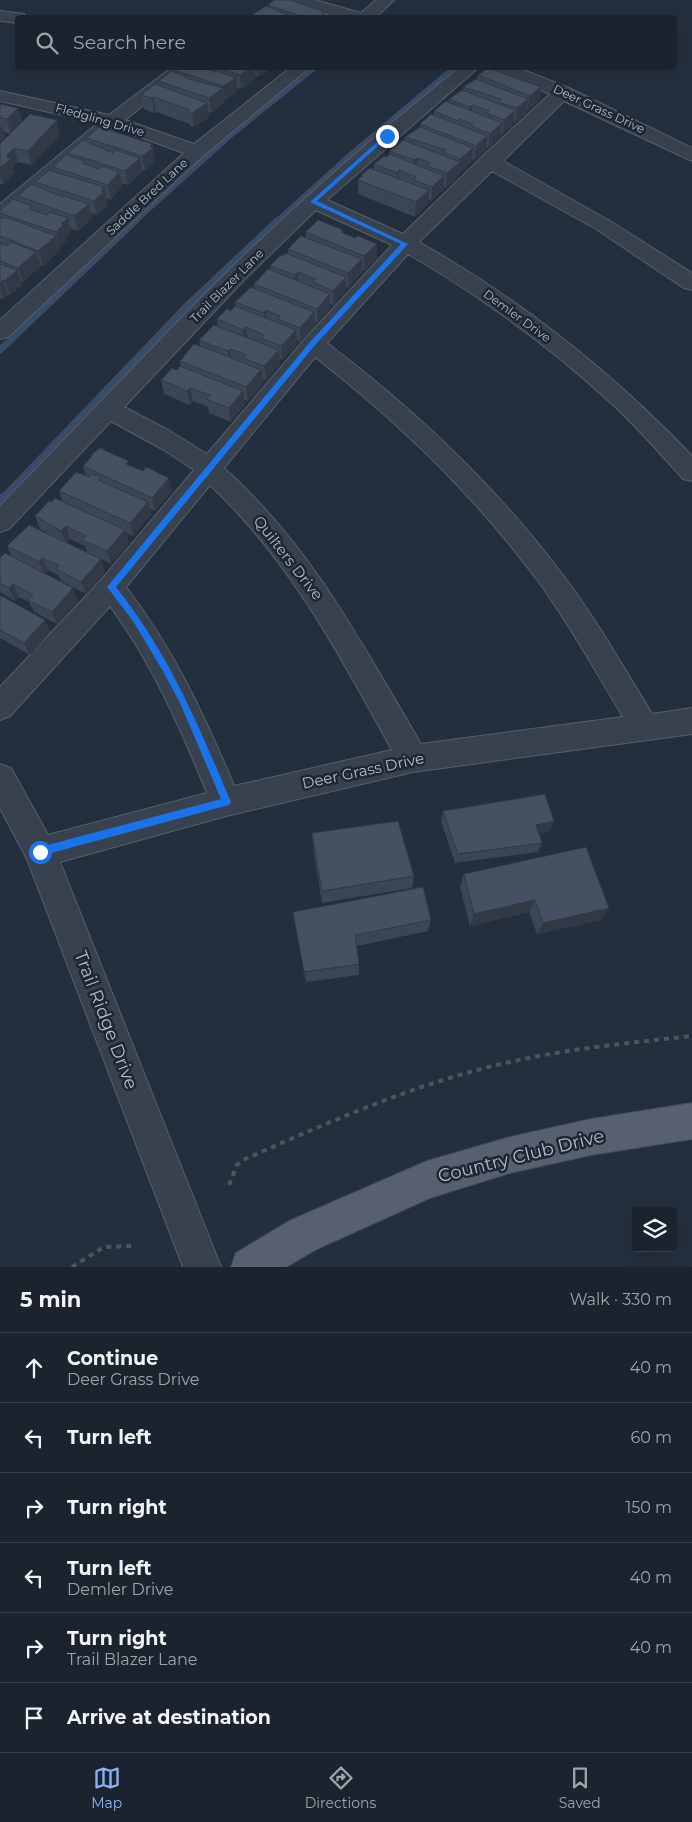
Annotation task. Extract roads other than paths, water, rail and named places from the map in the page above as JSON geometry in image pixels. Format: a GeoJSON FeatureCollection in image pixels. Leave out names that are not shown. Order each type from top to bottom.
{"type":"FeatureCollection","features":[{"type":"Feature","properties":{"kind":"main road","name":"Country Club Drive"},"geometry":{"type":"LineString","coordinates":[[250,1267],[303,1235],[427,1180],[510,1156],[591,1137],[692,1121]]}},
{"type":"Feature","properties":{"kind":"street"},"geometry":{"type":"LineString","coordinates":[[297,0],[350,15]]}},
{"type":"Feature","properties":{"kind":"street"},"geometry":{"type":"LineString","coordinates":[[368,15],[386,0]]}},
{"type":"Feature","properties":{"kind":"street"},"geometry":{"type":"LineString","coordinates":[[0,16],[15,18]]}},
{"type":"Feature","properties":{"kind":"street"},"geometry":{"type":"LineString","coordinates":[[0,214],[8,198],[178,70]]}},
{"type":"Feature","properties":{"kind":"street","name":"Saddle Bred Lane"},"geometry":{"type":"LineString","coordinates":[[0,331],[197,151],[298,70]]}},
{"type":"Feature","properties":{"kind":"street","name":"Trail Blazer Lane"},"geometry":{"type":"LineString","coordinates":[[0,522],[207,305],[313,202],[357,162],[467,70]]}},
{"type":"Feature","properties":{"kind":"street","name":"Deer Grass Drive"},"geometry":{"type":"LineString","coordinates":[[509,70],[563,92],[692,155]]}},
{"type":"Feature","properties":{"kind":"street"},"geometry":{"type":"LineString","coordinates":[[0,708],[111,587],[312,344],[405,244],[489,161],[563,92]]}},
{"type":"Feature","properties":{"kind":"street","name":"Fledgling Drive"},"geometry":{"type":"LineString","coordinates":[[0,96],[112,121],[197,151]]}},
{"type":"Feature","properties":{"kind":"street"},"geometry":{"type":"LineString","coordinates":[[489,161],[603,225],[692,283]]}},
{"type":"Feature","properties":{"kind":"street","name":"Demler Drive"},"geometry":{"type":"LineString","coordinates":[[313,202],[405,244],[494,299],[567,353],[608,387],[692,472]]}},
{"type":"Feature","properties":{"kind":"street"},"geometry":{"type":"LineString","coordinates":[[312,344],[360,379],[399,412],[455,465],[489,502],[551,579],[581,623],[644,727]]}},
{"type":"Feature","properties":{"kind":"street","name":"Quilters Drive"},"geometry":{"type":"LineString","coordinates":[[108,409],[162,438],[209,469],[253,512],[295,561],[317,592],[352,649],[413,759]]}},
{"type":"Feature","properties":{"kind":"street"},"geometry":{"type":"LineString","coordinates":[[111,587],[136,618],[167,670],[184,702],[226,802]]}},
{"type":"Feature","properties":{"kind":"street","name":"Deer Grass Drive"},"geometry":{"type":"LineString","coordinates":[[40,852],[226,802],[413,759],[692,721]]}},
{"type":"Feature","properties":{"kind":"street","name":"Trail Ridge Drive"},"geometry":{"type":"LineString","coordinates":[[0,778],[40,852],[202,1267]]}},
{"type":"Feature","properties":{"kind":"waterway"},"geometry":{"type":"LineString","coordinates":[[134,222],[232,134],[312,70]]}},
{"type":"Feature","properties":{"kind":"waterway"},"geometry":{"type":"LineString","coordinates":[[276,222],[349,156],[450,70]]}},
{"type":"Feature","properties":{"kind":"waterway"},"geometry":{"type":"LineString","coordinates":[[0,350],[135,221]]}},
{"type":"Feature","properties":{"kind":"waterway"},"geometry":{"type":"LineString","coordinates":[[3,498],[188,305],[277,221]]}},
{"type":"Feature","properties":{"kind":"waterway"},"geometry":{"type":"LineString","coordinates":[[0,501],[3,498]]}}]}
